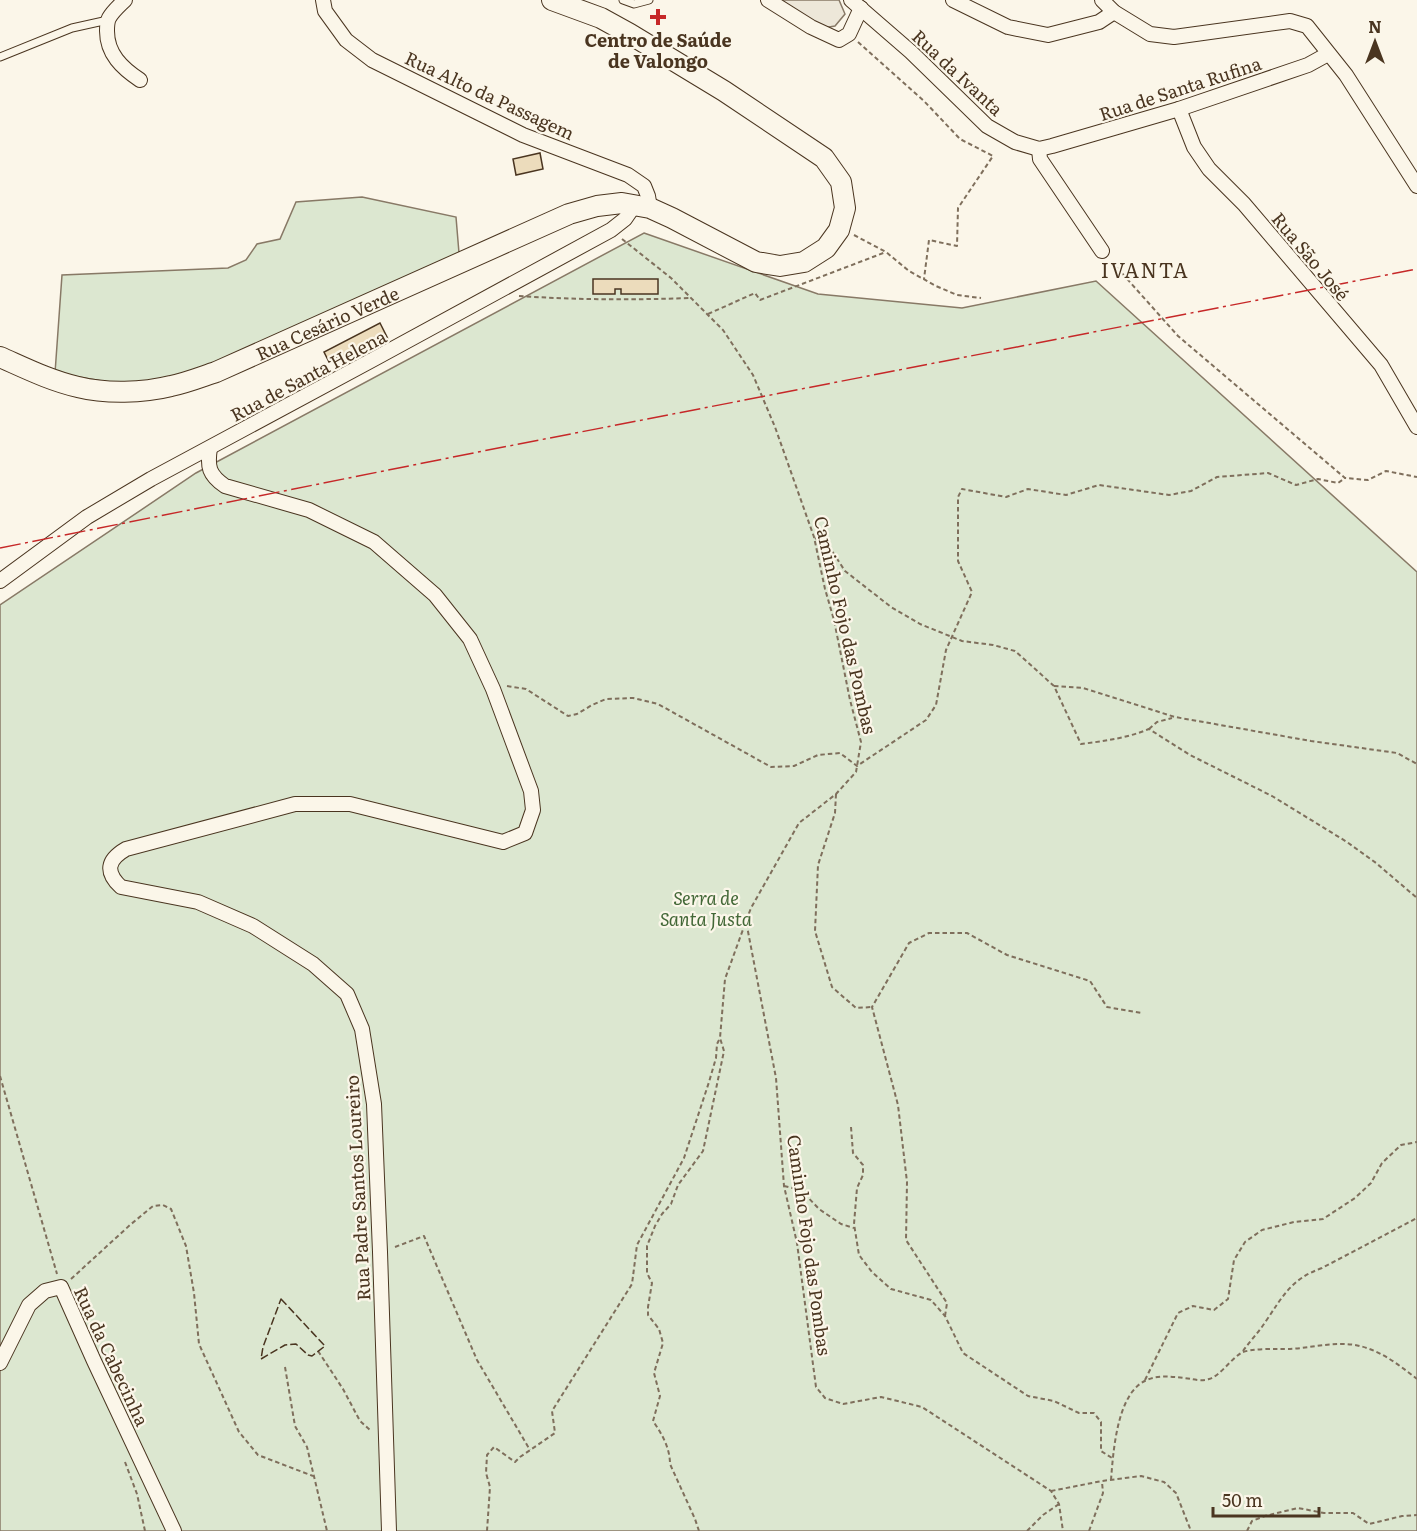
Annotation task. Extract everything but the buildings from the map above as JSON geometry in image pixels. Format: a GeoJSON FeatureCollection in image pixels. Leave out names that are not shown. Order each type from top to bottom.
{"type":"FeatureCollection","features":[{"type":"Feature","properties":{"kind":"main road"},"geometry":{"type":"LineString","coordinates":[[554,0],[601,18],[630,34],[724,91],[824,158],[841,182],[845,208],[839,230],[826,248],[804,262],[780,266],[756,262],[672,218],[642,207]]}},
{"type":"Feature","properties":{"kind":"main road","name":"Rua Cesário Verde"},"geometry":{"type":"LineString","coordinates":[[0,357],[34,373],[79,388],[120,392],[146,391],[172,386],[216,372],[569,214],[597,206],[622,203],[642,207]]}},
{"type":"Feature","properties":{"kind":"street"},"geometry":{"type":"LineString","coordinates":[[125,0],[108,20],[107,34],[116,60],[125,70],[140,80]]}},
{"type":"Feature","properties":{"kind":"street","name":"Rua Alto da Passagem"},"geometry":{"type":"LineString","coordinates":[[323,0],[325,11],[346,40],[372,60],[523,135],[628,175],[644,186],[648,196],[642,207]]}},
{"type":"Feature","properties":{"kind":"street"},"geometry":{"type":"LineString","coordinates":[[768,0],[811,27],[839,40],[849,34],[861,8]]}},
{"type":"Feature","properties":{"kind":"street"},"geometry":{"type":"LineString","coordinates":[[953,0],[1008,27],[1048,35],[1099,22],[1114,12]]}},
{"type":"Feature","properties":{"kind":"street"},"geometry":{"type":"LineString","coordinates":[[1102,0],[1114,12],[1150,34],[1174,37],[1290,21],[1307,26],[1346,75],[1417,186]]}},
{"type":"Feature","properties":{"kind":"street","name":"Rua da Ivanta"},"geometry":{"type":"LineString","coordinates":[[861,8],[911,52],[987,126],[1015,142],[1039,149]]}},
{"type":"Feature","properties":{"kind":"street","name":"Rua de Santa Rufina"},"geometry":{"type":"LineString","coordinates":[[1039,149],[1179,109],[1308,65],[1328,54]]}},
{"type":"Feature","properties":{"kind":"street","name":"Rua São José"},"geometry":{"type":"LineString","coordinates":[[1179,109],[1194,147],[1209,169],[1244,204],[1381,365],[1417,427]]}},
{"type":"Feature","properties":{"kind":"street"},"geometry":{"type":"LineString","coordinates":[[1039,149],[1040,159],[1102,250]]}},
{"type":"Feature","properties":{"kind":"street","name":"Rua de Santa Helena"},"geometry":{"type":"LineString","coordinates":[[0,581],[87,517],[151,479],[611,230],[642,207]]}},
{"type":"Feature","properties":{"kind":"street","name":"Rua Padre Santos Loureiro"},"geometry":{"type":"LineString","coordinates":[[210,448],[209,469],[214,478],[225,486],[309,510],[374,542],[435,595],[470,639],[493,689],[531,790],[533,810],[525,833],[503,842],[350,804],[295,804],[126,849],[111,861],[110,873],[121,887],[198,902],[253,926],[312,964],[347,994],[362,1029],[374,1104],[389,1531]]}},
{"type":"Feature","properties":{"kind":"street","name":"Rua da Cabecinha"},"geometry":{"type":"LineString","coordinates":[[0,1363],[29,1305],[45,1291],[61,1287],[174,1531]]}},
{"type":"Feature","properties":{"kind":"lane"},"geometry":{"type":"LineString","coordinates":[[623,0],[634,4],[649,0]]}},
{"type":"Feature","properties":{"kind":"lane"},"geometry":{"type":"LineString","coordinates":[[0,57],[72,28],[108,20]]}},
{"type":"Feature","properties":{"kind":"path"},"geometry":{"type":"LineString","coordinates":[[849,34],[924,101],[960,140],[993,156],[958,208],[957,246],[929,240],[924,279]]}},
{"type":"Feature","properties":{"kind":"path","name":"Caminho Fojo das Pombas"},"geometry":{"type":"LineString","coordinates":[[611,230],[671,278],[708,314],[723,330],[753,375],[775,427],[814,537],[861,742],[857,766]]}},
{"type":"Feature","properties":{"kind":"path"},"geometry":{"type":"LineString","coordinates":[[839,230],[886,252],[909,271],[936,286],[957,295],[981,298]]}},
{"type":"Feature","properties":{"kind":"path"},"geometry":{"type":"LineString","coordinates":[[1102,250],[1178,336],[1345,477],[1368,480],[1386,471],[1417,477]]}},
{"type":"Feature","properties":{"kind":"path"},"geometry":{"type":"LineString","coordinates":[[708,314],[755,293],[760,300],[886,252]]}},
{"type":"Feature","properties":{"kind":"path"},"geometry":{"type":"LineString","coordinates":[[494,294],[578,300],[690,298]]}},
{"type":"Feature","properties":{"kind":"path"},"geometry":{"type":"LineString","coordinates":[[487,1531],[490,1487],[486,1473],[487,1455],[494,1448],[514,1462],[555,1433],[552,1411],[632,1284],[637,1245],[684,1158],[714,1066],[720,1038],[725,979],[751,908],[799,823],[836,794],[856,772],[857,766],[926,720],[936,705],[946,650],[972,592],[958,561],[958,497],[962,489],[1006,497],[1028,489],[1066,495],[1099,485],[1169,495],[1191,491],[1217,477],[1268,473],[1296,485],[1318,479],[1338,483],[1345,477]]}},
{"type":"Feature","properties":{"kind":"path"},"geometry":{"type":"LineString","coordinates":[[814,537],[830,548],[845,571],[891,607],[920,624],[962,641],[993,645],[1015,651],[1054,686],[1081,744],[1137,734],[1149,729],[1157,722],[1175,717]]}},
{"type":"Feature","properties":{"kind":"path"},"geometry":{"type":"LineString","coordinates":[[493,689],[509,686],[526,689],[568,716],[577,714],[606,699],[633,698],[658,704],[771,767],[794,766],[818,755],[840,753],[857,766]]}},
{"type":"Feature","properties":{"kind":"path"},"geometry":{"type":"LineString","coordinates":[[1054,686],[1083,688],[1175,717],[1311,741],[1397,753],[1417,764]]}},
{"type":"Feature","properties":{"kind":"path"},"geometry":{"type":"LineString","coordinates":[[1149,729],[1190,755],[1272,796],[1347,842],[1417,898]]}},
{"type":"Feature","properties":{"kind":"path"},"geometry":{"type":"LineString","coordinates":[[836,794],[835,813],[818,866],[815,931],[832,987],[856,1008],[872,1007]]}},
{"type":"Feature","properties":{"kind":"path","name":"Caminho Fojo das Pombas"},"geometry":{"type":"LineString","coordinates":[[746,921],[776,1078],[784,1186],[797,1243],[816,1388],[825,1398],[843,1404],[881,1397],[922,1407],[1051,1491],[1059,1504],[1063,1531]]}},
{"type":"Feature","properties":{"kind":"path"},"geometry":{"type":"LineString","coordinates":[[945,1316],[947,1303],[906,1240],[907,1182],[898,1105],[872,1007],[909,944],[928,933],[967,933],[1007,955],[1090,981],[1107,1007],[1142,1013]]}},
{"type":"Feature","properties":{"kind":"path"},"geometry":{"type":"LineString","coordinates":[[699,1531],[670,1464],[670,1455],[653,1420],[660,1396],[654,1373],[663,1343],[659,1329],[648,1315],[652,1283],[647,1273],[647,1246],[655,1226],[671,1203],[678,1185],[703,1151],[724,1051],[720,1038]]}},
{"type":"Feature","properties":{"kind":"path"},"geometry":{"type":"LineString","coordinates":[[0,1076],[61,1287],[153,1206],[163,1205],[171,1209],[186,1246],[199,1344],[239,1432],[258,1455],[313,1476]]}},
{"type":"Feature","properties":{"kind":"path"},"geometry":{"type":"LineString","coordinates":[[851,1127],[853,1153],[863,1166],[863,1175],[857,1188],[855,1229],[859,1255],[872,1272],[891,1289],[931,1300],[945,1316],[963,1353],[1028,1396],[1054,1401],[1079,1413],[1094,1413],[1101,1422],[1101,1451],[1112,1458]]}},
{"type":"Feature","properties":{"kind":"path"},"geometry":{"type":"LineString","coordinates":[[1145,1381],[1178,1313],[1193,1306],[1214,1310],[1228,1299],[1234,1260],[1245,1242],[1262,1230],[1294,1222],[1323,1219],[1355,1198],[1371,1183],[1382,1163],[1401,1145],[1417,1142]]}},
{"type":"Feature","properties":{"kind":"path"},"geometry":{"type":"LineString","coordinates":[[784,1186],[801,1190],[819,1209],[841,1224],[855,1229]]}},
{"type":"Feature","properties":{"kind":"path"},"geometry":{"type":"LineString","coordinates":[[1111,1480],[1112,1458],[1121,1415],[1132,1391],[1145,1381],[1159,1376],[1210,1379],[1242,1352],[1283,1295],[1307,1273],[1322,1268],[1417,1218]]}},
{"type":"Feature","properties":{"kind":"path"},"geometry":{"type":"LineString","coordinates":[[388,1249],[424,1236],[477,1360],[530,1450]]}},
{"type":"Feature","properties":{"kind":"path"},"geometry":{"type":"LineString","coordinates":[[1242,1352],[1340,1344],[1361,1345],[1379,1352],[1417,1379]]}},
{"type":"Feature","properties":{"kind":"path"},"geometry":{"type":"LineString","coordinates":[[318,1351],[343,1389],[360,1421],[386,1444]]}},
{"type":"Feature","properties":{"kind":"path"},"geometry":{"type":"LineString","coordinates":[[285,1367],[295,1426],[307,1448],[327,1531]]}},
{"type":"Feature","properties":{"kind":"path"},"geometry":{"type":"LineString","coordinates":[[1051,1491],[1141,1476],[1164,1482],[1176,1493],[1191,1531]]}},
{"type":"Feature","properties":{"kind":"path"},"geometry":{"type":"LineString","coordinates":[[1089,1531],[1103,1493],[1102,1481]]}},
{"type":"Feature","properties":{"kind":"path"},"geometry":{"type":"LineString","coordinates":[[1027,1531],[1043,1515],[1059,1504]]}},
{"type":"Feature","properties":{"kind":"path"},"geometry":{"type":"LineString","coordinates":[[1247,1531],[1252,1521],[1298,1508],[1324,1513],[1353,1514],[1370,1524],[1402,1516],[1417,1515]]}},
{"type":"Feature","properties":{"kind":"green space"},"geometry":{"type":"Polygon","coordinates":[[[362,197],[456,217],[459,253],[210,365],[171,377],[126,385],[55,373],[62,275],[228,268],[246,260],[257,244],[280,239],[296,202],[362,197]]]}},
{"type":"Feature","properties":{"kind":"green space","name":"Serra de Santa Justa"},"geometry":{"type":"Polygon","coordinates":[[[644,233],[818,294],[962,308],[1096,281],[1417,572],[1417,1531],[0,1531],[0,605],[196,473],[644,233]]]}},
{"type":"Feature","properties":{"kind":"shaded area"},"geometry":{"type":"Polygon","coordinates":[[[774,0],[839,0],[845,14],[835,26],[823,28],[774,0]]]}},
{"type":"Feature","properties":{"kind":"fence"},"geometry":{"type":"LineString","coordinates":[[281,1299],[325,1346],[312,1356],[296,1344],[285,1345],[261,1359],[263,1347],[281,1299]]}},
{"type":"Feature","properties":{"kind":"power"},"geometry":{"type":"LineString","coordinates":[[0,548],[478,452],[1417,269]]}},
{"type":"Feature","properties":{"kind":"place","name":"Centro de Saúde de Valongo"},"geometry":{"type":"Point","coordinates":[658,17]}},
{"type":"Feature","properties":{"kind":"district","name":"IVANTA"},"geometry":{"type":"Point","coordinates":[1145,269]}}]}
